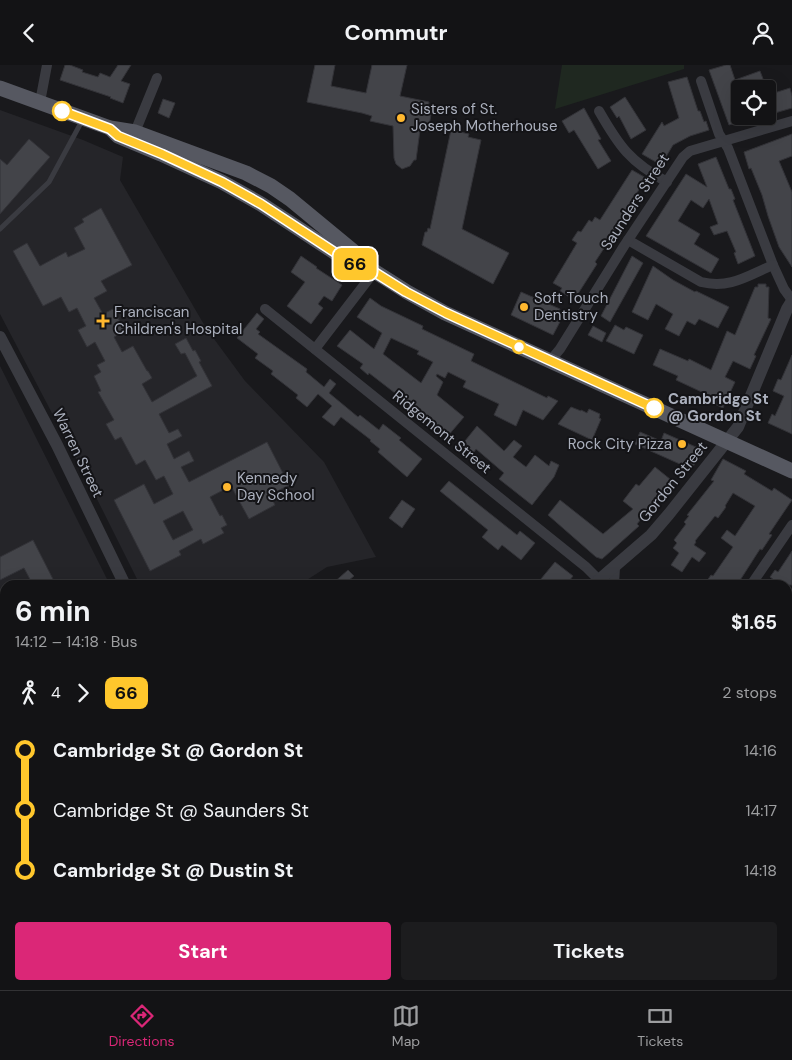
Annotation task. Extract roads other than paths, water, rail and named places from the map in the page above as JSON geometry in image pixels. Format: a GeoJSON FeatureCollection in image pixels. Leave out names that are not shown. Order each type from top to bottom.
{"type":"FeatureCollection","features":[{"type":"Feature","properties":{"kind":"main road"},"geometry":{"type":"LineString","coordinates":[[0,88],[110,129],[135,132],[222,163],[272,186],[302,208],[353,251],[369,268],[406,292],[446,313],[792,471]]}},
{"type":"Feature","properties":{"kind":"main road"},"geometry":{"type":"LineString","coordinates":[[110,129],[118,136],[222,182],[261,204],[348,261],[369,268]]}},
{"type":"Feature","properties":{"kind":"street"},"geometry":{"type":"LineString","coordinates":[[40,103],[47,65]]}},
{"type":"Feature","properties":{"kind":"street"},"geometry":{"type":"LineString","coordinates":[[135,132],[158,78]]}},
{"type":"Feature","properties":{"kind":"street"},"geometry":{"type":"LineString","coordinates":[[701,81],[773,265],[792,301]]}},
{"type":"Feature","properties":{"kind":"street"},"geometry":{"type":"LineString","coordinates":[[599,111],[626,153],[639,165],[667,181]]}},
{"type":"Feature","properties":{"kind":"street","name":"Saunders Street"},"geometry":{"type":"LineString","coordinates":[[550,361],[560,349],[628,240],[683,157],[690,151],[792,121]]}},
{"type":"Feature","properties":{"kind":"street"},"geometry":{"type":"LineString","coordinates":[[628,240],[701,282],[712,285],[724,285],[773,265]]}},
{"type":"Feature","properties":{"kind":"street"},"geometry":{"type":"LineString","coordinates":[[315,349],[369,268]]}},
{"type":"Feature","properties":{"kind":"street","name":"Gordon Street"},"geometry":{"type":"LineString","coordinates":[[599,580],[651,535],[738,427],[792,301]]}},
{"type":"Feature","properties":{"kind":"street","name":"Ridgemont Street"},"geometry":{"type":"LineString","coordinates":[[265,309],[586,567],[595,580]]}},
{"type":"Feature","properties":{"kind":"street","name":"Warren Street"},"geometry":{"type":"LineString","coordinates":[[0,337],[57,445],[124,580]]}},
{"type":"Feature","properties":{"kind":"street"},"geometry":{"type":"LineString","coordinates":[[754,580],[792,525]]}},
{"type":"Feature","properties":{"kind":"street"},"geometry":{"type":"LineString","coordinates":[[614,580],[615,567]]}},
{"type":"Feature","properties":{"kind":"lane"},"geometry":{"type":"LineString","coordinates":[[0,229],[48,182],[84,119]]}},
{"type":"Feature","properties":{"kind":"place","name":"Sisters of St. Joseph Motherhouse"},"geometry":{"type":"Point","coordinates":[401,118]}},
{"type":"Feature","properties":{"kind":"place","name":"Soft Touch Dentistry"},"geometry":{"type":"Point","coordinates":[524,307]}},
{"type":"Feature","properties":{"kind":"place","name":"Franciscan Children's Hospital"},"geometry":{"type":"Point","coordinates":[103,321]}},
{"type":"Feature","properties":{"kind":"place","name":"Cambridge St @ Gordon St"},"geometry":{"type":"Point","coordinates":[654,408]}},
{"type":"Feature","properties":{"kind":"place","name":"Rock City Pizza"},"geometry":{"type":"Point","coordinates":[682,444]}},
{"type":"Feature","properties":{"kind":"place","name":"Kennedy Day School"},"geometry":{"type":"Point","coordinates":[227,487]}}]}
